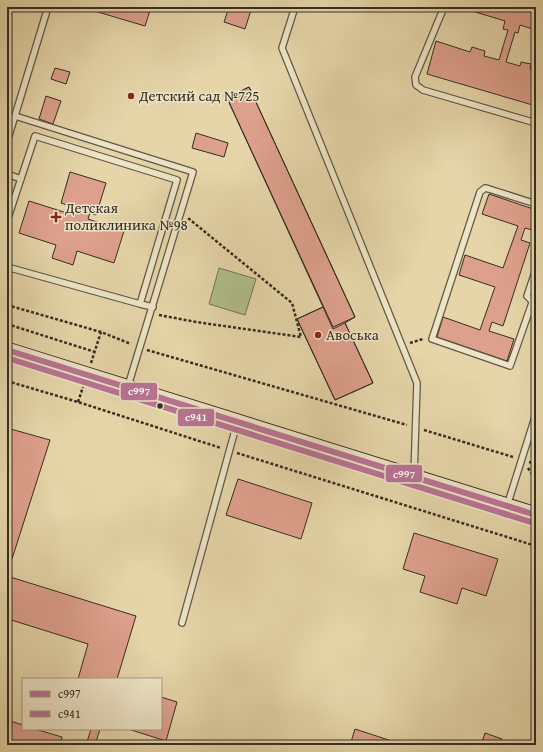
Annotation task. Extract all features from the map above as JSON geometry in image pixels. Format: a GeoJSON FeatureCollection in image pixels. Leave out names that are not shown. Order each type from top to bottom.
{"type":"FeatureCollection","features":[{"type":"Feature","properties":{"kind":"main road"},"geometry":{"type":"LineString","coordinates":[[7,350],[536,515]]}},
{"type":"Feature","properties":{"kind":"lane"},"geometry":{"type":"LineString","coordinates":[[7,142],[48,7]]}},
{"type":"Feature","properties":{"kind":"lane"},"geometry":{"type":"LineString","coordinates":[[295,7],[282,48],[418,383],[414,477]]}},
{"type":"Feature","properties":{"kind":"lane"},"geometry":{"type":"LineString","coordinates":[[444,7],[415,77],[416,86],[423,90],[536,123]]}},
{"type":"Feature","properties":{"kind":"lane"},"geometry":{"type":"LineString","coordinates":[[15,116],[193,172],[182,213],[128,388]]}},
{"type":"Feature","properties":{"kind":"lane"},"geometry":{"type":"LineString","coordinates":[[7,222],[35,136],[177,180],[140,304]]}},
{"type":"Feature","properties":{"kind":"lane"},"geometry":{"type":"LineString","coordinates":[[7,174],[21,179]]}},
{"type":"Feature","properties":{"kind":"lane"},"geometry":{"type":"LineString","coordinates":[[536,204],[485,188],[480,192],[432,339],[510,366],[532,302],[527,296],[534,285],[536,270]]}},
{"type":"Feature","properties":{"kind":"lane"},"geometry":{"type":"LineString","coordinates":[[7,267],[153,307]]}},
{"type":"Feature","properties":{"kind":"lane"},"geometry":{"type":"LineString","coordinates":[[507,506],[536,414]]}},
{"type":"Feature","properties":{"kind":"lane"},"geometry":{"type":"LineString","coordinates":[[182,624],[238,423]]}},
{"type":"Feature","properties":{"kind":"path"},"geometry":{"type":"LineString","coordinates":[[151,313],[196,322],[300,338],[292,303],[182,213]]}},
{"type":"Feature","properties":{"kind":"path"},"geometry":{"type":"LineString","coordinates":[[7,305],[101,332],[140,348],[213,370],[536,464]]}},
{"type":"Feature","properties":{"kind":"path"},"geometry":{"type":"LineString","coordinates":[[7,324],[94,352]]}},
{"type":"Feature","properties":{"kind":"path"},"geometry":{"type":"LineString","coordinates":[[402,345],[427,338]]}},
{"type":"Feature","properties":{"kind":"path"},"geometry":{"type":"LineString","coordinates":[[7,381],[536,546]]}},
{"type":"Feature","properties":{"kind":"green space"},"geometry":{"type":"Polygon","coordinates":[[[219,268],[256,279],[245,315],[209,304],[219,268]]]}},
{"type":"Feature","properties":{"kind":"building"},"geometry":{"type":"Polygon","coordinates":[[[81,7],[151,7],[145,26],[81,7]]]}},
{"type":"Feature","properties":{"kind":"building"},"geometry":{"type":"Polygon","coordinates":[[[229,7],[252,7],[245,29],[224,22],[229,7]]]}},
{"type":"Feature","properties":{"kind":"building"},"geometry":{"type":"Polygon","coordinates":[[[459,7],[536,7],[536,30],[520,25],[518,33],[515,32],[506,62],[520,66],[521,62],[531,64],[530,69],[536,71],[536,106],[427,74],[436,41],[470,52],[472,47],[485,51],[484,56],[499,60],[508,30],[503,29],[505,21],[459,7]]]}},
{"type":"Feature","properties":{"kind":"building"},"geometry":{"type":"Polygon","coordinates":[[[55,68],[70,72],[66,84],[51,79],[55,68]]]}},
{"type":"Feature","properties":{"kind":"building"},"geometry":{"type":"Polygon","coordinates":[[[249,87],[355,317],[333,327],[227,98],[249,87]]]}},
{"type":"Feature","properties":{"kind":"building"},"geometry":{"type":"Polygon","coordinates":[[[249,87],[355,317],[345,323],[373,383],[335,400],[297,319],[323,307],[227,98],[249,87]]]}},
{"type":"Feature","properties":{"kind":"building"},"geometry":{"type":"Polygon","coordinates":[[[46,96],[61,101],[53,124],[39,119],[46,96]]]}},
{"type":"Feature","properties":{"kind":"building"},"geometry":{"type":"Polygon","coordinates":[[[196,133],[228,143],[224,157],[192,148],[196,133]]]}},
{"type":"Feature","properties":{"kind":"building","name":"Детская поликлиника №98"},"geometry":{"type":"Polygon","coordinates":[[[70,172],[106,183],[96,215],[90,213],[88,219],[124,231],[114,263],[77,251],[73,265],[52,258],[56,245],[19,233],[29,201],[67,213],[70,206],[61,203],[70,172]]]}},
{"type":"Feature","properties":{"kind":"building"},"geometry":{"type":"Polygon","coordinates":[[[489,194],[536,210],[536,231],[525,228],[521,240],[530,243],[503,326],[492,322],[489,331],[514,339],[507,361],[437,337],[443,317],[480,330],[495,287],[459,275],[465,255],[503,268],[518,226],[482,214],[489,194]]]}},
{"type":"Feature","properties":{"kind":"building"},"geometry":{"type":"Polygon","coordinates":[[[323,307],[333,329],[345,323],[373,383],[335,400],[297,319],[323,307]]]}},
{"type":"Feature","properties":{"kind":"building"},"geometry":{"type":"Polygon","coordinates":[[[7,428],[50,440],[12,559],[7,557],[7,428]]]}},
{"type":"Feature","properties":{"kind":"building"},"geometry":{"type":"Polygon","coordinates":[[[238,479],[312,503],[301,539],[226,515],[238,479]]]}},
{"type":"Feature","properties":{"kind":"building"},"geometry":{"type":"Polygon","coordinates":[[[414,533],[498,559],[486,596],[462,588],[457,604],[420,592],[425,576],[403,569],[414,533]]]}},
{"type":"Feature","properties":{"kind":"building"},"geometry":{"type":"Polygon","coordinates":[[[7,576],[136,616],[117,678],[78,678],[88,644],[8,619],[11,606],[7,604],[7,576]]]}},
{"type":"Feature","properties":{"kind":"building"},"geometry":{"type":"Polygon","coordinates":[[[162,697],[177,702],[166,741],[131,730],[162,730],[162,697]]]}},
{"type":"Feature","properties":{"kind":"building"},"geometry":{"type":"Polygon","coordinates":[[[7,720],[22,725],[22,730],[38,730],[62,737],[60,745],[7,745],[7,720]]]}},
{"type":"Feature","properties":{"kind":"building"},"geometry":{"type":"Polygon","coordinates":[[[355,729],[404,745],[350,745],[355,729]]]}},
{"type":"Feature","properties":{"kind":"building"},"geometry":{"type":"Polygon","coordinates":[[[91,730],[100,730],[95,745],[86,745],[91,730]]]}},
{"type":"Feature","properties":{"kind":"building"},"geometry":{"type":"Polygon","coordinates":[[[485,733],[502,739],[500,745],[481,745],[485,733]]]}},
{"type":"Feature","properties":{"kind":"transit line","name":"с997"},"geometry":{"type":"LineString","coordinates":[[7,350],[536,515]]}},
{"type":"Feature","properties":{"kind":"transit line","name":"с941"},"geometry":{"type":"LineString","coordinates":[[7,358],[534,523]]}},
{"type":"Feature","properties":{"kind":"place","name":"Детский сад №725"},"geometry":{"type":"Point","coordinates":[131,96]}},
{"type":"Feature","properties":{"kind":"place","name":"Детская поликлиника №98"},"geometry":{"type":"Point","coordinates":[56,217]}},
{"type":"Feature","properties":{"kind":"place","name":"Авоська"},"geometry":{"type":"Point","coordinates":[318,335]}}]}
